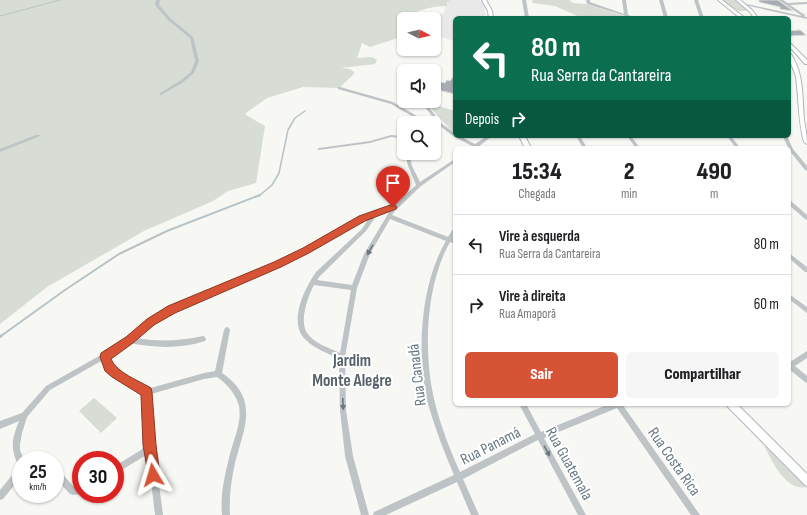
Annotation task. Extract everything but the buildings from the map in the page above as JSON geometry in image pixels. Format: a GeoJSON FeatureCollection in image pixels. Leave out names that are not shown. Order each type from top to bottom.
{"type":"FeatureCollection","features":[{"type":"Feature","properties":{"kind":"main road"},"geometry":{"type":"LineString","coordinates":[[484,0],[490,11],[491,16]]}},
{"type":"Feature","properties":{"kind":"main road"},"geometry":{"type":"LineString","coordinates":[[720,0],[739,16]]}},
{"type":"Feature","properties":{"kind":"main road"},"geometry":{"type":"LineString","coordinates":[[738,0],[757,16]]}},
{"type":"Feature","properties":{"kind":"main road"},"geometry":{"type":"LineString","coordinates":[[732,11],[747,13],[750,11]]}},
{"type":"Feature","properties":{"kind":"main road"},"geometry":{"type":"LineString","coordinates":[[750,11],[754,16]]}},
{"type":"Feature","properties":{"kind":"main road"},"geometry":{"type":"LineString","coordinates":[[791,45],[805,58],[807,63]]}},
{"type":"Feature","properties":{"kind":"main road"},"geometry":{"type":"LineString","coordinates":[[791,58],[798,69],[801,122],[807,142]]}},
{"type":"Feature","properties":{"kind":"main road"},"geometry":{"type":"LineString","coordinates":[[735,406],[807,481]]}},
{"type":"Feature","properties":{"kind":"street"},"geometry":{"type":"LineString","coordinates":[[158,0],[157,5],[169,19],[192,38],[196,61],[193,72],[181,82],[161,94]]}},
{"type":"Feature","properties":{"kind":"street"},"geometry":{"type":"LineString","coordinates":[[524,0],[527,16]]}},
{"type":"Feature","properties":{"kind":"street"},"geometry":{"type":"LineString","coordinates":[[624,0],[626,15]]}},
{"type":"Feature","properties":{"kind":"street"},"geometry":{"type":"LineString","coordinates":[[661,0],[665,16]]}},
{"type":"Feature","properties":{"kind":"street"},"geometry":{"type":"LineString","coordinates":[[696,0],[701,16]]}},
{"type":"Feature","properties":{"kind":"street"},"geometry":{"type":"LineString","coordinates":[[781,0],[807,18]]}},
{"type":"Feature","properties":{"kind":"street"},"geometry":{"type":"LineString","coordinates":[[588,2],[629,16]]}},
{"type":"Feature","properties":{"kind":"street"},"geometry":{"type":"LineString","coordinates":[[787,4],[807,3]]}},
{"type":"Feature","properties":{"kind":"street"},"geometry":{"type":"LineString","coordinates":[[742,4],[807,18]]}},
{"type":"Feature","properties":{"kind":"street"},"geometry":{"type":"LineString","coordinates":[[339,88],[387,101],[414,116]]}},
{"type":"Feature","properties":{"kind":"street"},"geometry":{"type":"LineString","coordinates":[[441,126],[453,134]]}},
{"type":"Feature","properties":{"kind":"street"},"geometry":{"type":"LineString","coordinates":[[0,151],[38,136]]}},
{"type":"Feature","properties":{"kind":"street"},"geometry":{"type":"LineString","coordinates":[[319,149],[370,142],[391,136],[397,137]]}},
{"type":"Feature","properties":{"kind":"street"},"geometry":{"type":"LineString","coordinates":[[459,138],[472,146]]}},
{"type":"Feature","properties":{"kind":"street"},"geometry":{"type":"LineString","coordinates":[[475,146],[487,138]]}},
{"type":"Feature","properties":{"kind":"street"},"geometry":{"type":"LineString","coordinates":[[791,149],[807,169]]}},
{"type":"Feature","properties":{"kind":"street"},"geometry":{"type":"LineString","coordinates":[[409,160],[419,186]]}},
{"type":"Feature","properties":{"kind":"street"},"geometry":{"type":"LineString","coordinates":[[365,515],[349,456],[343,410],[342,357],[354,288],[367,254],[389,216],[398,205],[419,186],[453,161]]}},
{"type":"Feature","properties":{"kind":"street"},"geometry":{"type":"LineString","coordinates":[[791,204],[807,218]]}},
{"type":"Feature","properties":{"kind":"street"},"geometry":{"type":"LineString","coordinates":[[16,451],[16,443],[24,415],[48,388],[72,373],[105,357],[130,340],[150,322],[171,310],[278,264],[374,214],[398,205]]}},
{"type":"Feature","properties":{"kind":"street"},"geometry":{"type":"LineString","coordinates":[[342,357],[316,343],[306,335],[302,327],[301,318],[312,282],[328,263],[364,230],[374,214]]}},
{"type":"Feature","properties":{"kind":"street"},"geometry":{"type":"LineString","coordinates":[[389,216],[453,241]]}},
{"type":"Feature","properties":{"kind":"street","name":"Rua Canadá"},"geometry":{"type":"LineString","coordinates":[[453,233],[438,260],[428,297],[425,330],[426,355],[429,391],[437,424],[475,515]]}},
{"type":"Feature","properties":{"kind":"street"},"geometry":{"type":"LineString","coordinates":[[791,257],[807,270]]}},
{"type":"Feature","properties":{"kind":"street"},"geometry":{"type":"LineString","coordinates":[[312,282],[354,288]]}},
{"type":"Feature","properties":{"kind":"street"},"geometry":{"type":"LineString","coordinates":[[791,298],[807,310]]}},
{"type":"Feature","properties":{"kind":"street"},"geometry":{"type":"LineString","coordinates":[[218,374],[227,330]]}},
{"type":"Feature","properties":{"kind":"street"},"geometry":{"type":"LineString","coordinates":[[130,340],[162,345],[203,339]]}},
{"type":"Feature","properties":{"kind":"street"},"geometry":{"type":"LineString","coordinates":[[791,365],[807,354]]}},
{"type":"Feature","properties":{"kind":"street"},"geometry":{"type":"LineString","coordinates":[[105,357],[109,367],[116,373],[147,392],[204,376],[218,374],[234,386],[243,410],[243,421],[234,453],[224,500],[226,515]]}},
{"type":"Feature","properties":{"kind":"street"},"geometry":{"type":"LineString","coordinates":[[791,367],[807,380]]}},
{"type":"Feature","properties":{"kind":"street"},"geometry":{"type":"LineString","coordinates":[[147,392],[150,445],[158,515]]}},
{"type":"Feature","properties":{"kind":"street","name":"Rua Guatemala"},"geometry":{"type":"LineString","coordinates":[[523,406],[582,515]]}},
{"type":"Feature","properties":{"kind":"street","name":"Rua Panamá"},"geometry":{"type":"LineString","coordinates":[[377,515],[459,477],[539,436],[613,406]]}},
{"type":"Feature","properties":{"kind":"street","name":"Rua Costa Rica"},"geometry":{"type":"LineString","coordinates":[[619,406],[696,515]]}},
{"type":"Feature","properties":{"kind":"street"},"geometry":{"type":"LineString","coordinates":[[0,425],[24,415]]}},
{"type":"Feature","properties":{"kind":"street"},"geometry":{"type":"LineString","coordinates":[[124,465],[144,453],[150,445]]}},
{"type":"Feature","properties":{"kind":"street"},"geometry":{"type":"LineString","coordinates":[[0,496],[12,482]]}},
{"type":"Feature","properties":{"kind":"street"},"geometry":{"type":"LineString","coordinates":[[64,482],[72,490]]}},
{"type":"Feature","properties":{"kind":"shaded area"},"geometry":{"type":"Polygon","coordinates":[[[0,0],[451,0],[447,2],[447,6],[434,7],[416,12],[397,12],[397,38],[370,47],[362,43],[357,58],[372,57],[377,60],[375,64],[341,68],[350,69],[354,72],[354,74],[339,88],[303,87],[267,98],[246,113],[246,115],[265,126],[256,183],[228,191],[213,201],[144,231],[47,287],[0,324],[0,0]]]}},
{"type":"Feature","properties":{"kind":"shaded area"},"geometry":{"type":"Polygon","coordinates":[[[451,0],[480,0],[484,5],[486,16],[453,16],[453,40],[441,37],[441,14],[444,13],[447,2],[451,0]]]}},
{"type":"Feature","properties":{"kind":"shaded area"},"geometry":{"type":"Polygon","coordinates":[[[532,0],[569,0],[573,3],[586,4],[624,16],[578,16],[555,6],[533,3],[532,0]]]}},
{"type":"Feature","properties":{"kind":"shaded area"},"geometry":{"type":"Polygon","coordinates":[[[723,0],[737,0],[748,10],[737,10],[723,0]]]}},
{"type":"Feature","properties":{"kind":"shaded area"},"geometry":{"type":"Polygon","coordinates":[[[441,107],[453,110],[453,131],[441,119],[441,116],[438,116],[431,108],[441,107]]]}},
{"type":"Feature","properties":{"kind":"shaded area"},"geometry":{"type":"Polygon","coordinates":[[[94,398],[117,418],[101,433],[79,411],[94,398]]]}},
{"type":"Feature","properties":{"kind":"shaded area"},"geometry":{"type":"Polygon","coordinates":[[[763,443],[807,487],[799,487],[792,484],[780,473],[763,443]]]}},
{"type":"Feature","properties":{"kind":"waterway"},"geometry":{"type":"LineString","coordinates":[[0,16],[60,0]]}},
{"type":"Feature","properties":{"kind":"waterway"},"geometry":{"type":"LineString","coordinates":[[259,196],[272,185],[279,173],[288,130],[295,118],[305,111]]}},
{"type":"Feature","properties":{"kind":"waterway"},"geometry":{"type":"LineString","coordinates":[[1,336],[65,290],[119,254],[167,231],[260,195]]}},
{"type":"Feature","properties":{"kind":"district","name":"Jardim Monte Alegre"},"geometry":{"type":"Point","coordinates":[352,370]}},
{"type":"Feature","properties":{"kind":"route"},"geometry":{"type":"LineString","coordinates":[[153,475],[147,392],[128,382],[116,373],[109,367],[105,357],[130,340],[150,322],[171,310],[233,282],[278,264],[362,219],[387,208],[393,207]]}}]}
